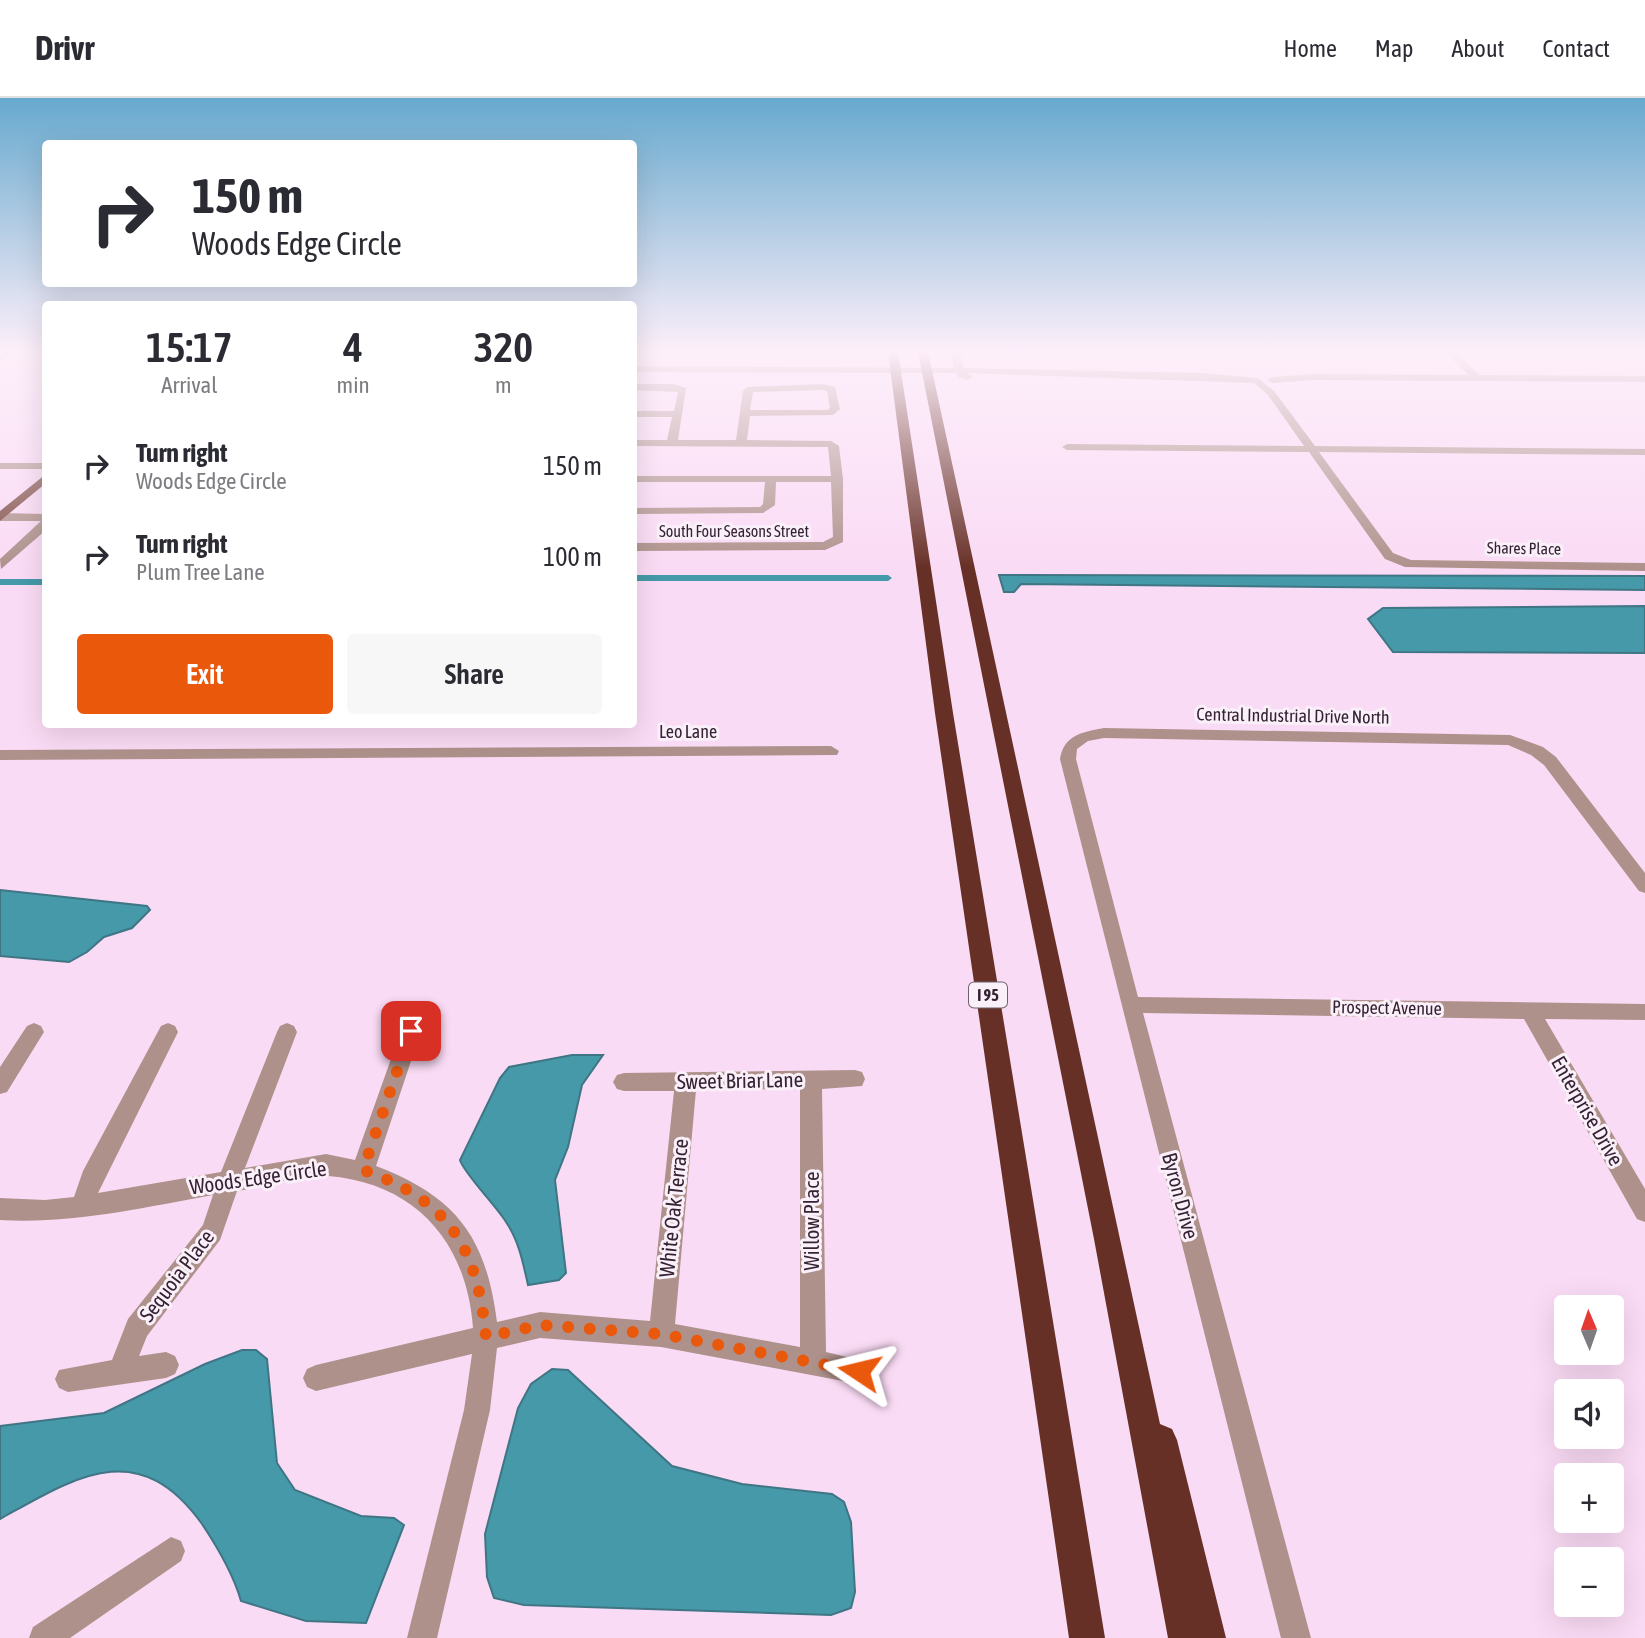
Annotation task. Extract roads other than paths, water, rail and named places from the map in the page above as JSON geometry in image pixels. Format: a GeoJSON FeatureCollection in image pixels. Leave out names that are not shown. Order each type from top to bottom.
{"type":"FeatureCollection","features":[{"type":"Feature","properties":{"kind":"highway","name":"I 95"},"geometry":{"type":"LineString","coordinates":[[903,424],[944,713],[1087,1638]]}},
{"type":"Feature","properties":{"kind":"highway"},"geometry":{"type":"LineString","coordinates":[[938,424],[1108,1239],[1186,1638]]}},
{"type":"Feature","properties":{"kind":"highway"},"geometry":{"type":"LineString","coordinates":[[1108,1239],[1208,1638]]}},
{"type":"Feature","properties":{"kind":"main road"},"geometry":{"type":"LineString","coordinates":[[2,512],[42,470]]}},
{"type":"Feature","properties":{"kind":"street"},"geometry":{"type":"LineString","coordinates":[[672,443],[677,424]]}},
{"type":"Feature","properties":{"kind":"street"},"geometry":{"type":"LineString","coordinates":[[741,443],[744,424]]}},
{"type":"Feature","properties":{"kind":"street"},"geometry":{"type":"LineString","coordinates":[[1294,424],[1312,449]]}},
{"type":"Feature","properties":{"kind":"street"},"geometry":{"type":"LineString","coordinates":[[637,443],[831,444],[835,448],[837,479],[637,479]]}},
{"type":"Feature","properties":{"kind":"street"},"geometry":{"type":"LineString","coordinates":[[1067,447],[1645,452]]}},
{"type":"Feature","properties":{"kind":"street","name":"Shares Place"},"geometry":{"type":"LineString","coordinates":[[1312,449],[1389,556],[1403,563],[1645,567]]}},
{"type":"Feature","properties":{"kind":"street"},"geometry":{"type":"LineString","coordinates":[[0,466],[42,468]]}},
{"type":"Feature","properties":{"kind":"street"},"geometry":{"type":"LineString","coordinates":[[637,511],[763,510],[769,505],[771,479]]}},
{"type":"Feature","properties":{"kind":"street","name":"South Four Seasons Street"},"geometry":{"type":"LineString","coordinates":[[637,547],[834,545],[839,540],[837,479]]}},
{"type":"Feature","properties":{"kind":"street"},"geometry":{"type":"LineString","coordinates":[[2,512],[42,512]]}},
{"type":"Feature","properties":{"kind":"street"},"geometry":{"type":"LineString","coordinates":[[2,512],[42,519]]}},
{"type":"Feature","properties":{"kind":"street"},"geometry":{"type":"LineString","coordinates":[[1,565],[42,524]]}},
{"type":"Feature","properties":{"kind":"street","name":"Central Industrial Drive North"},"geometry":{"type":"LineString","coordinates":[[1067,754],[1077,739],[1104,733],[1493,737],[1527,746],[1554,766],[1645,886]]}},
{"type":"Feature","properties":{"kind":"street","name":"Leo Lane"},"geometry":{"type":"LineString","coordinates":[[0,755],[831,751]]}},
{"type":"Feature","properties":{"kind":"street","name":"Byron Drive"},"geometry":{"type":"LineString","coordinates":[[1067,754],[1296,1638]]}},
{"type":"Feature","properties":{"kind":"street","name":"Prospect Avenue"},"geometry":{"type":"LineString","coordinates":[[1130,1005],[1645,1012]]}},
{"type":"Feature","properties":{"kind":"street","name":"Enterprise Drive"},"geometry":{"type":"LineString","coordinates":[[1528,1010],[1645,1211]]}},
{"type":"Feature","properties":{"kind":"street"},"geometry":{"type":"LineString","coordinates":[[363,1170],[411,1031]]}},
{"type":"Feature","properties":{"kind":"street"},"geometry":{"type":"LineString","coordinates":[[0,1085],[34,1032]]}},
{"type":"Feature","properties":{"kind":"street"},"geometry":{"type":"LineString","coordinates":[[83,1206],[91,1179],[168,1032]]}},
{"type":"Feature","properties":{"kind":"street","name":"Sequoia Place"},"geometry":{"type":"LineString","coordinates":[[120,1372],[137,1328],[212,1232],[288,1032]]}},
{"type":"Feature","properties":{"kind":"street","name":"Sweet Briar Lane"},"geometry":{"type":"LineString","coordinates":[[624,1082],[855,1079]]}},
{"type":"Feature","properties":{"kind":"street","name":"Willow Place"},"geometry":{"type":"LineString","coordinates":[[811,1080],[813,1362]]}},
{"type":"Feature","properties":{"kind":"street","name":"White Oak Terrace"},"geometry":{"type":"LineString","coordinates":[[661,1334],[686,1081]]}},
{"type":"Feature","properties":{"kind":"street","name":"Woods Edge Circle"},"geometry":{"type":"LineString","coordinates":[[0,1209],[45,1211],[83,1206],[326,1165],[363,1170],[416,1193],[444,1216],[459,1236],[475,1272],[482,1299],[486,1337],[477,1404],[422,1638]]}},
{"type":"Feature","properties":{"kind":"street"},"geometry":{"type":"LineString","coordinates":[[316,1378],[540,1325],[661,1334],[859,1371]]}},
{"type":"Feature","properties":{"kind":"street"},"geometry":{"type":"LineString","coordinates":[[68,1379],[166,1365]]}},
{"type":"Feature","properties":{"kind":"street"},"geometry":{"type":"LineString","coordinates":[[50,1636],[171,1551]]}},
{"type":"Feature","properties":{"kind":"water"},"geometry":{"type":"Polygon","coordinates":[[[999,575],[1645,576],[1645,590],[1021,584],[1014,592],[1004,592],[999,575]]]}},
{"type":"Feature","properties":{"kind":"water"},"geometry":{"type":"Polygon","coordinates":[[[1645,606],[1645,653],[1393,652],[1368,619],[1383,608],[1645,606]]]}},
{"type":"Feature","properties":{"kind":"water"},"geometry":{"type":"Polygon","coordinates":[[[0,890],[147,906],[150,910],[132,928],[104,937],[87,952],[69,962],[0,956],[0,890]]]}},
{"type":"Feature","properties":{"kind":"water"},"geometry":{"type":"Polygon","coordinates":[[[572,1055],[603,1055],[582,1085],[568,1147],[555,1180],[566,1273],[559,1280],[528,1285],[520,1252],[510,1229],[460,1160],[500,1078],[509,1067],[572,1055]]]}},
{"type":"Feature","properties":{"kind":"water"},"geometry":{"type":"Polygon","coordinates":[[[242,1350],[256,1350],[267,1359],[277,1463],[295,1490],[361,1516],[394,1518],[404,1525],[366,1623],[306,1621],[241,1601],[224,1561],[202,1524],[178,1497],[154,1480],[130,1472],[106,1472],[80,1479],[0,1519],[0,1426],[104,1413],[205,1364],[242,1350]]]}},
{"type":"Feature","properties":{"kind":"water"},"geometry":{"type":"Polygon","coordinates":[[[552,1369],[568,1370],[672,1466],[742,1484],[832,1494],[844,1502],[851,1522],[855,1592],[851,1608],[831,1615],[524,1605],[494,1598],[487,1577],[485,1534],[518,1408],[531,1384],[552,1369]]]}},
{"type":"Feature","properties":{"kind":"waterway"},"geometry":{"type":"LineString","coordinates":[[637,578],[888,578]]}},
{"type":"Feature","properties":{"kind":"waterway"},"geometry":{"type":"LineString","coordinates":[[0,582],[42,582]]}}]}
